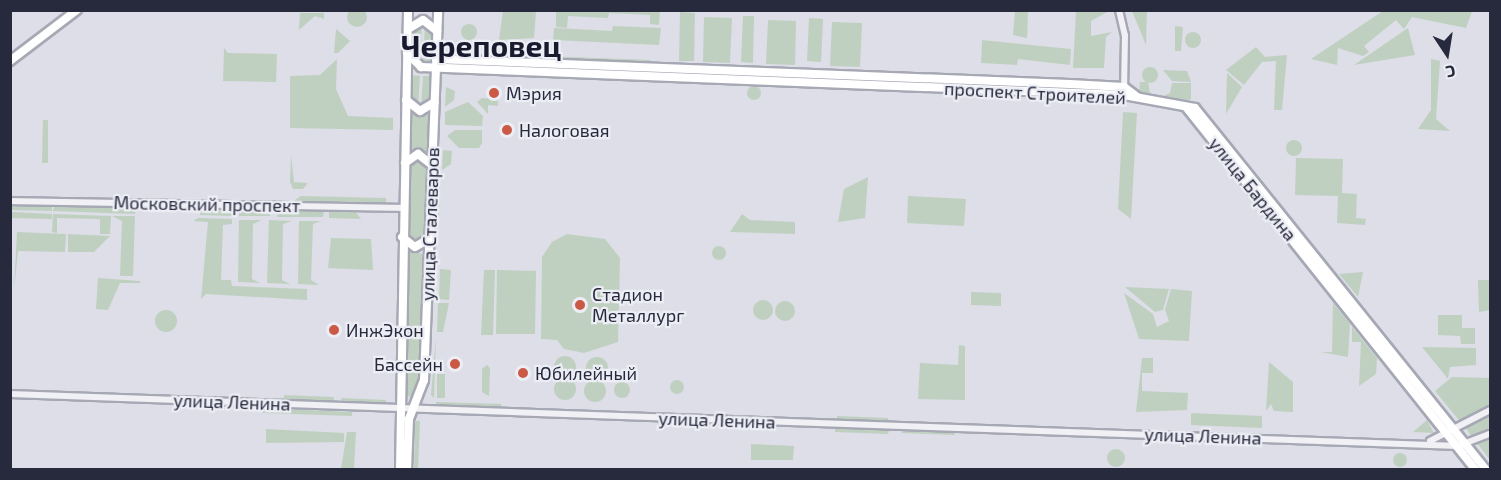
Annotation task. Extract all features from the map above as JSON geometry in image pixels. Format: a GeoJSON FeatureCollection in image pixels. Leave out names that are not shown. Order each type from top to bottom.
{"type":"FeatureCollection","features":[{"type":"Feature","properties":{"kind":"main road"},"geometry":{"type":"LineString","coordinates":[[10,61],[77,10]]}},
{"type":"Feature","properties":{"kind":"main road","name":"улица Сталеваров"},"geometry":{"type":"LineString","coordinates":[[400,470],[402,419],[397,408],[408,10]]}},
{"type":"Feature","properties":{"kind":"main road","name":"улица Сталеваров"},"geometry":{"type":"LineString","coordinates":[[407,470],[409,420],[417,409],[424,380],[438,10]]}},
{"type":"Feature","properties":{"kind":"main road"},"geometry":{"type":"LineString","coordinates":[[408,29],[423,20],[437,31]]}},
{"type":"Feature","properties":{"kind":"main road","name":"проспект Строителей"},"geometry":{"type":"LineString","coordinates":[[407,53],[415,65],[436,68],[1124,91]]}},
{"type":"Feature","properties":{"kind":"main road","name":"проспект Строителей"},"geometry":{"type":"LineString","coordinates":[[436,59],[1124,91],[1141,100],[1191,108]]}},
{"type":"Feature","properties":{"kind":"main road"},"geometry":{"type":"LineString","coordinates":[[406,100],[420,111],[435,102]]}},
{"type":"Feature","properties":{"kind":"main road","name":"улица Бардина"},"geometry":{"type":"LineString","coordinates":[[1191,108],[1462,445],[1486,470]]}},
{"type":"Feature","properties":{"kind":"main road"},"geometry":{"type":"LineString","coordinates":[[404,166],[418,154],[433,166]]}},
{"type":"Feature","properties":{"kind":"main road"},"geometry":{"type":"LineString","coordinates":[[402,235],[415,247],[430,238]]}},
{"type":"Feature","properties":{"kind":"main road","name":"улица Бардина"},"geometry":{"type":"LineString","coordinates":[[1462,445],[1476,470]]}},
{"type":"Feature","properties":{"kind":"street"},"geometry":{"type":"LineString","coordinates":[[1119,10],[1125,34],[1124,91]]}},
{"type":"Feature","properties":{"kind":"street","name":"Московский проспект"},"geometry":{"type":"LineString","coordinates":[[10,201],[403,208]]}},
{"type":"Feature","properties":{"kind":"street","name":"улица Ленина"},"geometry":{"type":"LineString","coordinates":[[10,394],[1462,445],[1491,434]]}},
{"type":"Feature","properties":{"kind":"street"},"geometry":{"type":"LineString","coordinates":[[402,419],[417,409]]}},
{"type":"Feature","properties":{"kind":"street","name":"улица Ленина"},"geometry":{"type":"LineString","coordinates":[[1425,443],[1452,432],[1491,410]]}},
{"type":"Feature","properties":{"kind":"green space"},"geometry":{"type":"Polygon","coordinates":[[[357,7],[364,10],[367,17],[364,24],[357,27],[350,24],[347,17],[350,10],[357,7]]]}},
{"type":"Feature","properties":{"kind":"green space"},"geometry":{"type":"Polygon","coordinates":[[[1015,10],[1028,11],[1027,38],[1013,35],[1015,10]]]}},
{"type":"Feature","properties":{"kind":"green space"},"geometry":{"type":"Polygon","coordinates":[[[503,11],[536,11],[534,38],[499,40],[503,11]]]}},
{"type":"Feature","properties":{"kind":"green space"},"geometry":{"type":"Polygon","coordinates":[[[556,11],[660,11],[659,25],[650,24],[650,15],[609,13],[608,18],[568,16],[567,28],[556,27],[556,11]]]}},
{"type":"Feature","properties":{"kind":"green space"},"geometry":{"type":"Polygon","coordinates":[[[1076,11],[1109,11],[1091,21],[1091,36],[1112,32],[1106,37],[1104,68],[1073,68],[1076,11]]]}},
{"type":"Feature","properties":{"kind":"green space"},"geometry":{"type":"Polygon","coordinates":[[[1132,11],[1147,11],[1146,45],[1132,11]]]}},
{"type":"Feature","properties":{"kind":"green space"},"geometry":{"type":"Polygon","coordinates":[[[1383,11],[1472,11],[1466,28],[1412,17],[1404,29],[1396,20],[1364,46],[1369,52],[1363,56],[1338,48],[1337,65],[1311,59],[1383,11]]]}},
{"type":"Feature","properties":{"kind":"green space"},"geometry":{"type":"Polygon","coordinates":[[[680,12],[695,13],[694,61],[679,61],[680,12]]]}},
{"type":"Feature","properties":{"kind":"green space"},"geometry":{"type":"Polygon","coordinates":[[[300,13],[324,13],[324,19],[315,16],[299,30],[300,13]]]}},
{"type":"Feature","properties":{"kind":"green space"},"geometry":{"type":"Polygon","coordinates":[[[743,16],[754,16],[753,63],[741,62],[743,16]]]}},
{"type":"Feature","properties":{"kind":"green space"},"geometry":{"type":"Polygon","coordinates":[[[704,17],[732,18],[730,63],[703,62],[704,17]]]}},
{"type":"Feature","properties":{"kind":"green space"},"geometry":{"type":"Polygon","coordinates":[[[809,18],[823,19],[821,62],[807,61],[809,18]]]}},
{"type":"Feature","properties":{"kind":"green space"},"geometry":{"type":"Polygon","coordinates":[[[768,20],[796,21],[795,65],[766,64],[768,20]]]}},
{"type":"Feature","properties":{"kind":"green space"},"geometry":{"type":"Polygon","coordinates":[[[832,22],[862,23],[860,67],[830,66],[832,22]]]}},
{"type":"Feature","properties":{"kind":"green space"},"geometry":{"type":"Polygon","coordinates":[[[422,24],[420,65],[413,56],[413,29],[422,24]]]}},
{"type":"Feature","properties":{"kind":"green space"},"geometry":{"type":"Polygon","coordinates":[[[425,24],[432,34],[433,66],[423,65],[425,24]]]}},
{"type":"Feature","properties":{"kind":"green space"},"geometry":{"type":"Polygon","coordinates":[[[469,24],[477,32],[469,40],[461,32],[469,24]]]}},
{"type":"Feature","properties":{"kind":"green space"},"geometry":{"type":"Polygon","coordinates":[[[613,26],[661,28],[659,45],[553,40],[554,28],[612,31],[613,26]]]}},
{"type":"Feature","properties":{"kind":"green space"},"geometry":{"type":"Polygon","coordinates":[[[1175,26],[1183,27],[1181,51],[1175,51],[1175,26]]]}},
{"type":"Feature","properties":{"kind":"green space"},"geometry":{"type":"Polygon","coordinates":[[[1408,28],[1415,55],[1354,65],[1408,28]]]}},
{"type":"Feature","properties":{"kind":"green space"},"geometry":{"type":"Polygon","coordinates":[[[336,29],[350,41],[338,53],[334,53],[336,29]]]}},
{"type":"Feature","properties":{"kind":"green space"},"geometry":{"type":"Polygon","coordinates":[[[1190,32],[1196,32],[1201,40],[1199,46],[1190,48],[1185,43],[1185,37],[1190,32]]]}},
{"type":"Feature","properties":{"kind":"green space"},"geometry":{"type":"Polygon","coordinates":[[[982,40],[1071,49],[1070,65],[1018,59],[1017,65],[981,63],[982,40]]]}},
{"type":"Feature","properties":{"kind":"green space"},"geometry":{"type":"Polygon","coordinates":[[[1256,47],[1265,57],[1287,55],[1282,110],[1274,110],[1276,61],[1262,62],[1244,85],[1226,70],[1256,47]]]}},
{"type":"Feature","properties":{"kind":"green space"},"geometry":{"type":"Polygon","coordinates":[[[224,48],[228,53],[277,54],[276,82],[223,81],[224,48]]]}},
{"type":"Feature","properties":{"kind":"green space"},"geometry":{"type":"Polygon","coordinates":[[[541,56],[650,60],[650,64],[541,59],[541,56]]]}},
{"type":"Feature","properties":{"kind":"green space"},"geometry":{"type":"Polygon","coordinates":[[[337,59],[336,89],[348,116],[393,118],[393,130],[290,128],[290,76],[320,75],[337,59]]]}},
{"type":"Feature","properties":{"kind":"green space"},"geometry":{"type":"Polygon","coordinates":[[[1431,59],[1440,61],[1436,119],[1450,131],[1418,129],[1431,110],[1431,59]]]}},
{"type":"Feature","properties":{"kind":"green space"},"geometry":{"type":"Polygon","coordinates":[[[1150,67],[1158,75],[1150,83],[1142,75],[1150,67]]]}},
{"type":"Feature","properties":{"kind":"green space"},"geometry":{"type":"Polygon","coordinates":[[[1163,70],[1187,71],[1191,82],[1172,81],[1163,70]]]}},
{"type":"Feature","properties":{"kind":"green space"},"geometry":{"type":"Polygon","coordinates":[[[1227,73],[1242,87],[1226,114],[1227,73]]]}},
{"type":"Feature","properties":{"kind":"green space"},"geometry":{"type":"Polygon","coordinates":[[[410,75],[420,76],[418,108],[410,101],[410,75]]]}},
{"type":"Feature","properties":{"kind":"green space"},"geometry":{"type":"Polygon","coordinates":[[[423,76],[433,76],[432,102],[421,108],[423,76]]]}},
{"type":"Feature","properties":{"kind":"green space"},"geometry":{"type":"Polygon","coordinates":[[[1140,82],[1148,82],[1150,93],[1159,98],[1170,93],[1172,83],[1191,83],[1191,99],[1179,104],[1139,95],[1140,82]]]}},
{"type":"Feature","properties":{"kind":"green space"},"geometry":{"type":"Polygon","coordinates":[[[754,86],[759,88],[761,93],[759,98],[754,100],[749,98],[747,93],[749,88],[754,86]]]}},
{"type":"Feature","properties":{"kind":"green space"},"geometry":{"type":"Polygon","coordinates":[[[446,87],[455,91],[454,100],[445,107],[446,87]]]}},
{"type":"Feature","properties":{"kind":"green space"},"geometry":{"type":"Polygon","coordinates":[[[482,98],[498,99],[498,106],[488,105],[488,114],[477,102],[482,98]]]}},
{"type":"Feature","properties":{"kind":"green space"},"geometry":{"type":"Polygon","coordinates":[[[468,102],[483,116],[482,126],[445,125],[445,112],[468,102]]]}},
{"type":"Feature","properties":{"kind":"green space"},"geometry":{"type":"Polygon","coordinates":[[[408,110],[430,110],[429,154],[407,154],[408,110]]]}},
{"type":"Feature","properties":{"kind":"green space"},"geometry":{"type":"Polygon","coordinates":[[[1123,112],[1137,113],[1131,219],[1118,209],[1123,112]]]}},
{"type":"Feature","properties":{"kind":"green space"},"geometry":{"type":"Polygon","coordinates":[[[43,120],[48,120],[48,163],[42,163],[43,120]]]}},
{"type":"Feature","properties":{"kind":"green space"},"geometry":{"type":"Polygon","coordinates":[[[455,130],[482,130],[482,143],[479,148],[459,148],[447,136],[455,130]]]}},
{"type":"Feature","properties":{"kind":"green space"},"geometry":{"type":"Polygon","coordinates":[[[1294,140],[1300,142],[1302,148],[1300,154],[1294,156],[1288,154],[1286,148],[1288,142],[1294,140]]]}},
{"type":"Feature","properties":{"kind":"green space"},"geometry":{"type":"Polygon","coordinates":[[[443,150],[452,151],[451,164],[442,170],[443,150]]]}},
{"type":"Feature","properties":{"kind":"green space"},"geometry":{"type":"Polygon","coordinates":[[[291,155],[294,182],[308,183],[303,189],[293,189],[290,182],[291,155]]]}},
{"type":"Feature","properties":{"kind":"green space"},"geometry":{"type":"Polygon","coordinates":[[[418,157],[430,166],[427,238],[416,243],[407,238],[406,166],[418,157]]]}},
{"type":"Feature","properties":{"kind":"green space"},"geometry":{"type":"Polygon","coordinates":[[[1296,158],[1343,159],[1342,193],[1357,194],[1356,218],[1366,219],[1365,225],[1337,223],[1338,196],[1295,195],[1296,158]]]}},
{"type":"Feature","properties":{"kind":"green space"},"geometry":{"type":"Polygon","coordinates":[[[868,177],[865,218],[838,222],[844,189],[868,177]]]}},
{"type":"Feature","properties":{"kind":"green space"},"geometry":{"type":"Polygon","coordinates":[[[436,185],[440,185],[439,220],[435,219],[436,185]]]}},
{"type":"Feature","properties":{"kind":"green space"},"geometry":{"type":"Polygon","coordinates":[[[301,196],[386,198],[386,204],[292,202],[301,196]]]}},
{"type":"Feature","properties":{"kind":"green space"},"geometry":{"type":"Polygon","coordinates":[[[908,196],[966,199],[964,226],[907,223],[908,196]]]}},
{"type":"Feature","properties":{"kind":"green space"},"geometry":{"type":"Polygon","coordinates":[[[52,204],[52,211],[11,210],[11,205],[52,204]]]}},
{"type":"Feature","properties":{"kind":"green space"},"geometry":{"type":"Polygon","coordinates":[[[55,204],[136,205],[135,214],[53,211],[55,204]]]}},
{"type":"Feature","properties":{"kind":"green space"},"geometry":{"type":"Polygon","coordinates":[[[200,208],[233,209],[233,216],[200,215],[200,208]]]}},
{"type":"Feature","properties":{"kind":"green space"},"geometry":{"type":"Polygon","coordinates":[[[239,209],[270,210],[270,216],[239,216],[239,209]]]}},
{"type":"Feature","properties":{"kind":"green space"},"geometry":{"type":"Polygon","coordinates":[[[278,210],[324,211],[323,217],[277,217],[278,210]]]}},
{"type":"Feature","properties":{"kind":"green space"},"geometry":{"type":"Polygon","coordinates":[[[329,211],[355,211],[361,219],[329,218],[329,211]]]}},
{"type":"Feature","properties":{"kind":"green space"},"geometry":{"type":"Polygon","coordinates":[[[11,212],[52,214],[52,219],[11,218],[11,212]]]}},
{"type":"Feature","properties":{"kind":"green space"},"geometry":{"type":"Polygon","coordinates":[[[53,214],[111,216],[110,234],[100,234],[100,219],[57,218],[57,233],[52,232],[53,214]]]}},
{"type":"Feature","properties":{"kind":"green space"},"geometry":{"type":"Polygon","coordinates":[[[742,214],[750,220],[795,222],[795,234],[730,232],[742,214]]]}},
{"type":"Feature","properties":{"kind":"green space"},"geometry":{"type":"Polygon","coordinates":[[[112,216],[135,216],[133,276],[120,276],[122,221],[112,216]]]}},
{"type":"Feature","properties":{"kind":"green space"},"geometry":{"type":"Polygon","coordinates":[[[198,218],[232,219],[232,224],[223,225],[221,280],[231,280],[232,286],[307,289],[307,300],[206,294],[201,299],[208,222],[193,221],[198,218]]]}},
{"type":"Feature","properties":{"kind":"green space"},"geometry":{"type":"Polygon","coordinates":[[[239,220],[262,220],[253,224],[252,279],[260,283],[238,282],[239,220]]]}},
{"type":"Feature","properties":{"kind":"green space"},"geometry":{"type":"Polygon","coordinates":[[[269,220],[292,221],[283,224],[282,280],[290,284],[267,283],[269,220]]]}},
{"type":"Feature","properties":{"kind":"green space"},"geometry":{"type":"Polygon","coordinates":[[[299,221],[321,221],[313,224],[311,280],[319,285],[298,284],[299,221]]]}},
{"type":"Feature","properties":{"kind":"green space"},"geometry":{"type":"Polygon","coordinates":[[[17,232],[66,234],[65,252],[18,251],[14,291],[17,232]]]}},
{"type":"Feature","properties":{"kind":"green space"},"geometry":{"type":"Polygon","coordinates":[[[434,233],[437,233],[432,331],[431,329],[434,233]]]}},
{"type":"Feature","properties":{"kind":"green space"},"geometry":{"type":"Polygon","coordinates":[[[68,234],[110,236],[94,252],[68,252],[68,234]]]}},
{"type":"Feature","properties":{"kind":"green space","name":"Стадион Металлург"},"geometry":{"type":"Polygon","coordinates":[[[567,234],[605,239],[620,258],[618,342],[584,353],[564,349],[557,340],[541,339],[542,257],[552,242],[567,234]]]}},
{"type":"Feature","properties":{"kind":"green space"},"geometry":{"type":"Polygon","coordinates":[[[331,238],[371,239],[373,270],[328,268],[331,238]]]}},
{"type":"Feature","properties":{"kind":"green space"},"geometry":{"type":"Polygon","coordinates":[[[716,246],[722,246],[726,253],[722,260],[716,260],[712,256],[712,250],[716,246]]]}},
{"type":"Feature","properties":{"kind":"green space"},"geometry":{"type":"Polygon","coordinates":[[[406,247],[426,256],[422,381],[416,397],[402,396],[406,247]]]}},
{"type":"Feature","properties":{"kind":"green space"},"geometry":{"type":"Polygon","coordinates":[[[440,269],[451,270],[449,300],[439,299],[440,269]]]}},
{"type":"Feature","properties":{"kind":"green space"},"geometry":{"type":"Polygon","coordinates":[[[484,270],[495,270],[493,335],[481,335],[484,270]]]}},
{"type":"Feature","properties":{"kind":"green space"},"geometry":{"type":"Polygon","coordinates":[[[497,270],[536,271],[535,334],[496,334],[497,270]]]}},
{"type":"Feature","properties":{"kind":"green space"},"geometry":{"type":"Polygon","coordinates":[[[1363,272],[1358,297],[1339,274],[1363,272]]]}},
{"type":"Feature","properties":{"kind":"green space"},"geometry":{"type":"Polygon","coordinates":[[[98,278],[140,281],[140,283],[120,283],[108,310],[96,309],[98,278]]]}},
{"type":"Feature","properties":{"kind":"green space"},"geometry":{"type":"Polygon","coordinates":[[[1478,280],[1490,280],[1490,310],[1479,312],[1478,280]]]}},
{"type":"Feature","properties":{"kind":"green space"},"geometry":{"type":"Polygon","coordinates":[[[1125,287],[1169,289],[1163,310],[1155,312],[1125,287]]]}},
{"type":"Feature","properties":{"kind":"green space"},"geometry":{"type":"Polygon","coordinates":[[[1171,289],[1192,291],[1189,341],[1139,339],[1124,293],[1153,314],[1157,327],[1169,321],[1165,310],[1171,289]]]}},
{"type":"Feature","properties":{"kind":"green space"},"geometry":{"type":"Polygon","coordinates":[[[971,292],[1001,293],[1001,306],[971,305],[971,292]]]}},
{"type":"Feature","properties":{"kind":"green space"},"geometry":{"type":"Polygon","coordinates":[[[763,300],[770,303],[773,310],[770,317],[763,320],[756,317],[753,310],[756,303],[763,300]]]}},
{"type":"Feature","properties":{"kind":"green space"},"geometry":{"type":"Polygon","coordinates":[[[785,301],[792,304],[795,311],[792,318],[785,321],[778,318],[775,311],[778,304],[785,301]]]}},
{"type":"Feature","properties":{"kind":"green space"},"geometry":{"type":"Polygon","coordinates":[[[438,303],[449,303],[443,332],[437,332],[438,303]]]}},
{"type":"Feature","properties":{"kind":"green space"},"geometry":{"type":"Polygon","coordinates":[[[1333,303],[1350,324],[1348,357],[1321,352],[1332,352],[1333,303]]]}},
{"type":"Feature","properties":{"kind":"green space"},"geometry":{"type":"Polygon","coordinates":[[[166,310],[174,313],[177,321],[174,329],[166,332],[158,329],[155,321],[158,313],[166,310]]]}},
{"type":"Feature","properties":{"kind":"green space"},"geometry":{"type":"Polygon","coordinates":[[[1438,315],[1462,315],[1462,328],[1475,328],[1475,344],[1461,344],[1460,336],[1438,335],[1438,315]]]}},
{"type":"Feature","properties":{"kind":"green space"},"geometry":{"type":"Polygon","coordinates":[[[1352,327],[1377,358],[1376,374],[1359,386],[1361,342],[1352,342],[1352,327]]]}},
{"type":"Feature","properties":{"kind":"green space"},"geometry":{"type":"Polygon","coordinates":[[[436,337],[434,398],[431,395],[436,337]]]}},
{"type":"Feature","properties":{"kind":"green space"},"geometry":{"type":"Polygon","coordinates":[[[959,345],[965,346],[965,400],[918,399],[920,363],[958,365],[959,345]]]}},
{"type":"Feature","properties":{"kind":"green space"},"geometry":{"type":"Polygon","coordinates":[[[1422,347],[1476,348],[1476,365],[1450,367],[1448,379],[1422,347]]]}},
{"type":"Feature","properties":{"kind":"green space"},"geometry":{"type":"Polygon","coordinates":[[[565,356],[573,359],[576,367],[573,375],[565,378],[557,375],[554,367],[557,359],[565,356]]]}},
{"type":"Feature","properties":{"kind":"green space"},"geometry":{"type":"Polygon","coordinates":[[[597,357],[605,360],[608,368],[605,376],[597,379],[589,376],[586,368],[589,360],[597,357]]]}},
{"type":"Feature","properties":{"kind":"green space"},"geometry":{"type":"Polygon","coordinates":[[[1142,358],[1153,358],[1153,373],[1142,373],[1142,391],[1188,393],[1187,410],[1136,412],[1142,358]]]}},
{"type":"Feature","properties":{"kind":"green space"},"geometry":{"type":"Polygon","coordinates":[[[1269,362],[1293,382],[1293,412],[1274,411],[1271,404],[1266,411],[1269,362]]]}},
{"type":"Feature","properties":{"kind":"green space"},"geometry":{"type":"Polygon","coordinates":[[[487,365],[490,368],[489,396],[482,392],[482,369],[487,365]]]}},
{"type":"Feature","properties":{"kind":"green space"},"geometry":{"type":"Polygon","coordinates":[[[437,374],[445,374],[445,398],[437,398],[437,374]]]}},
{"type":"Feature","properties":{"kind":"green space"},"geometry":{"type":"Polygon","coordinates":[[[1452,377],[1490,378],[1490,409],[1462,424],[1435,391],[1452,377]]]}},
{"type":"Feature","properties":{"kind":"green space"},"geometry":{"type":"Polygon","coordinates":[[[565,378],[573,381],[576,389],[573,397],[565,400],[557,397],[554,389],[557,381],[565,378]]]}},
{"type":"Feature","properties":{"kind":"green space"},"geometry":{"type":"Polygon","coordinates":[[[595,380],[603,383],[606,391],[603,399],[595,402],[587,399],[584,391],[587,383],[595,380]]]}},
{"type":"Feature","properties":{"kind":"green space"},"geometry":{"type":"Polygon","coordinates":[[[674,380],[680,380],[684,387],[680,394],[674,394],[670,390],[670,384],[674,380]]]}},
{"type":"Feature","properties":{"kind":"green space"},"geometry":{"type":"Polygon","coordinates":[[[622,382],[628,384],[630,390],[628,396],[622,398],[616,396],[614,390],[616,384],[622,382]]]}},
{"type":"Feature","properties":{"kind":"green space"},"geometry":{"type":"Polygon","coordinates":[[[284,395],[334,397],[333,402],[284,400],[284,395]]]}},
{"type":"Feature","properties":{"kind":"green space"},"geometry":{"type":"Polygon","coordinates":[[[341,398],[386,400],[386,404],[342,402],[341,398]]]}},
{"type":"Feature","properties":{"kind":"green space"},"geometry":{"type":"Polygon","coordinates":[[[436,402],[501,404],[501,410],[436,407],[436,402]]]}},
{"type":"Feature","properties":{"kind":"green space"},"geometry":{"type":"Polygon","coordinates":[[[262,408],[352,412],[352,416],[262,413],[262,408]]]}},
{"type":"Feature","properties":{"kind":"green space"},"geometry":{"type":"Polygon","coordinates":[[[1191,413],[1262,416],[1262,428],[1191,425],[1191,413]]]}},
{"type":"Feature","properties":{"kind":"green space"},"geometry":{"type":"Polygon","coordinates":[[[1490,415],[1490,429],[1473,439],[1466,428],[1490,415]]]}},
{"type":"Feature","properties":{"kind":"green space"},"geometry":{"type":"Polygon","coordinates":[[[837,416],[888,418],[888,421],[837,419],[837,416]]]}},
{"type":"Feature","properties":{"kind":"green space"},"geometry":{"type":"Polygon","coordinates":[[[1427,420],[1434,433],[1413,432],[1427,420]]]}},
{"type":"Feature","properties":{"kind":"green space"},"geometry":{"type":"Polygon","coordinates":[[[415,421],[420,421],[418,469],[414,469],[415,421]]]}},
{"type":"Feature","properties":{"kind":"green space"},"geometry":{"type":"Polygon","coordinates":[[[835,428],[889,430],[888,434],[835,432],[835,428]]]}},
{"type":"Feature","properties":{"kind":"green space"},"geometry":{"type":"Polygon","coordinates":[[[266,429],[344,433],[344,442],[266,443],[266,429]]]}},
{"type":"Feature","properties":{"kind":"green space"},"geometry":{"type":"Polygon","coordinates":[[[902,430],[955,431],[955,435],[902,433],[902,430]]]}},
{"type":"Feature","properties":{"kind":"green space"},"geometry":{"type":"Polygon","coordinates":[[[347,432],[356,432],[354,469],[341,469],[347,432]]]}},
{"type":"Feature","properties":{"kind":"green space"},"geometry":{"type":"Polygon","coordinates":[[[1490,435],[1490,460],[1477,443],[1490,435]]]}},
{"type":"Feature","properties":{"kind":"green space"},"geometry":{"type":"Polygon","coordinates":[[[751,444],[794,446],[793,460],[751,460],[751,444]]]}},
{"type":"Feature","properties":{"kind":"green space"},"geometry":{"type":"Polygon","coordinates":[[[1116,449],[1122,452],[1125,458],[1122,464],[1116,467],[1110,464],[1107,458],[1110,452],[1116,449]]]}},
{"type":"Feature","properties":{"kind":"green space"},"geometry":{"type":"Polygon","coordinates":[[[1400,453],[1405,455],[1407,460],[1405,465],[1400,467],[1395,465],[1393,460],[1395,455],[1400,453]]]}},
{"type":"Feature","properties":{"kind":"place","name":"Мэрия"},"geometry":{"type":"Point","coordinates":[494,93]}},
{"type":"Feature","properties":{"kind":"place","name":"Налоговая"},"geometry":{"type":"Point","coordinates":[507,130]}},
{"type":"Feature","properties":{"kind":"place","name":"Стадион Металлург"},"geometry":{"type":"Point","coordinates":[580,305]}},
{"type":"Feature","properties":{"kind":"place","name":"ИнжЭкон"},"geometry":{"type":"Point","coordinates":[334,330]}},
{"type":"Feature","properties":{"kind":"place","name":"Бассейн"},"geometry":{"type":"Point","coordinates":[455,364]}},
{"type":"Feature","properties":{"kind":"place","name":"Юбилейный"},"geometry":{"type":"Point","coordinates":[523,373]}},
{"type":"Feature","properties":{"kind":"district","name":"Череповец"},"geometry":{"type":"Point","coordinates":[481,45]}}]}
